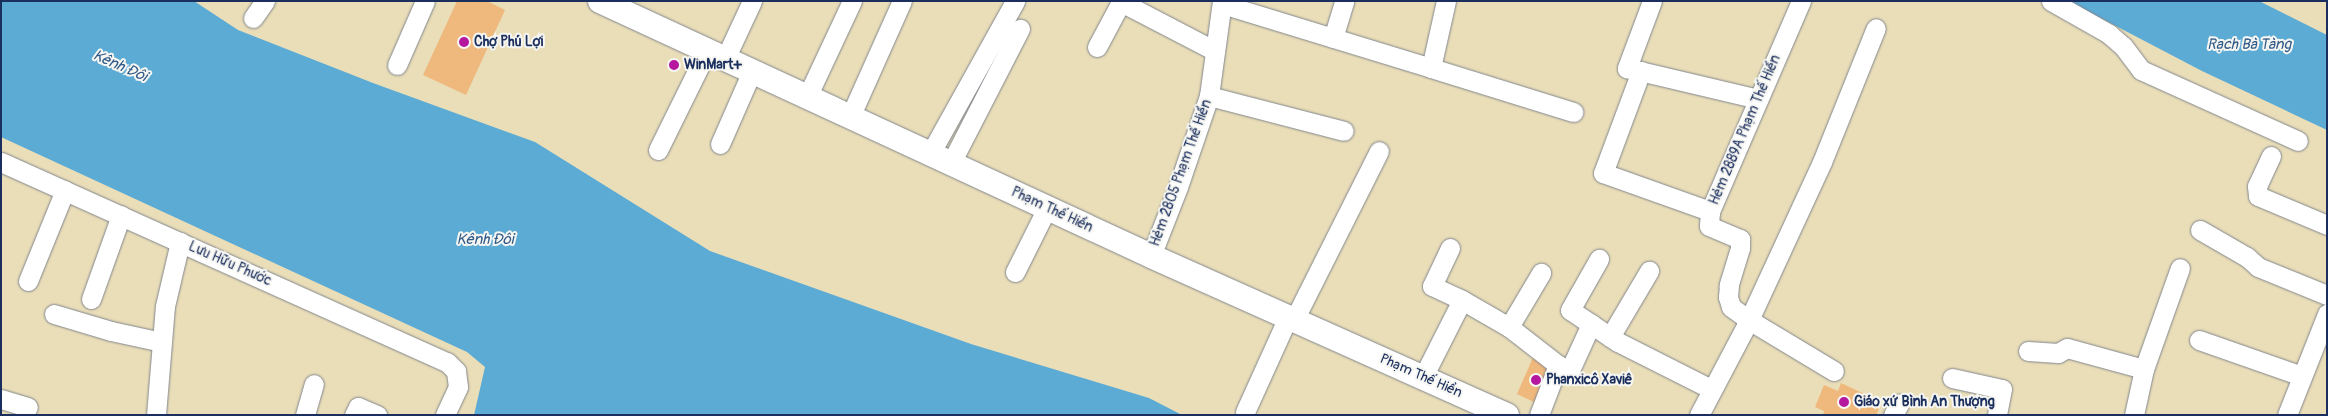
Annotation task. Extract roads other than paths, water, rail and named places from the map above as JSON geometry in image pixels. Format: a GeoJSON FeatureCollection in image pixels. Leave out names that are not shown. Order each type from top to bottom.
{"type":"FeatureCollection","features":[{"type":"Feature","properties":{"kind":"main road","name":"Phạm Thế Hiển"},"geometry":{"type":"LineString","coordinates":[[610,4],[806,97],[1151,256],[1507,415]]}},
{"type":"Feature","properties":{"kind":"street"},"geometry":{"type":"LineString","coordinates":[[253,18],[264,1]]}},
{"type":"Feature","properties":{"kind":"street"},"geometry":{"type":"LineString","coordinates":[[397,65],[425,1]]}},
{"type":"Feature","properties":{"kind":"street"},"geometry":{"type":"LineString","coordinates":[[658,150],[716,55],[752,1]]}},
{"type":"Feature","properties":{"kind":"street"},"geometry":{"type":"LineString","coordinates":[[806,97],[852,1]]}},
{"type":"Feature","properties":{"kind":"street"},"geometry":{"type":"LineString","coordinates":[[850,117],[902,1]]}},
{"type":"Feature","properties":{"kind":"street"},"geometry":{"type":"LineString","coordinates":[[1333,38],[1344,1]]}},
{"type":"Feature","properties":{"kind":"street"},"geometry":{"type":"LineString","coordinates":[[1431,68],[1446,1]]}},
{"type":"Feature","properties":{"kind":"street"},"geometry":{"type":"LineString","coordinates":[[1652,1],[1626,68],[1758,100]]}},
{"type":"Feature","properties":{"kind":"street","name":"Hẻm 2889A Phạm Thế Hiển"},"geometry":{"type":"LineString","coordinates":[[1749,320],[1731,307],[1728,297],[1729,286],[1740,248],[1740,239],[1710,226],[1710,211],[1800,1]]}},
{"type":"Feature","properties":{"kind":"street"},"geometry":{"type":"LineString","coordinates":[[2051,1],[2109,34],[2123,46],[2141,70],[2298,141]]}},
{"type":"Feature","properties":{"kind":"street"},"geometry":{"type":"LineString","coordinates":[[1097,47],[1121,2],[1215,51]]}},
{"type":"Feature","properties":{"kind":"street"},"geometry":{"type":"LineString","coordinates":[[1222,2],[1573,112]]}},
{"type":"Feature","properties":{"kind":"street","name":"Hẻm 2805 Phạm Thế Hiển"},"geometry":{"type":"LineString","coordinates":[[1151,256],[1178,188],[1209,96],[1222,2]]}},
{"type":"Feature","properties":{"kind":"street"},"geometry":{"type":"LineString","coordinates":[[940,158],[1007,4]]}},
{"type":"Feature","properties":{"kind":"street"},"geometry":{"type":"LineString","coordinates":[[1699,415],[1749,320],[1822,162],[1876,28]]}},
{"type":"Feature","properties":{"kind":"street"},"geometry":{"type":"LineString","coordinates":[[940,158],[1020,29]]}},
{"type":"Feature","properties":{"kind":"street"},"geometry":{"type":"LineString","coordinates":[[720,144],[752,71]]}},
{"type":"Feature","properties":{"kind":"street"},"geometry":{"type":"LineString","coordinates":[[1641,71],[1603,173],[1710,211]]}},
{"type":"Feature","properties":{"kind":"street"},"geometry":{"type":"LineString","coordinates":[[1209,96],[1344,131]]}},
{"type":"Feature","properties":{"kind":"street"},"geometry":{"type":"LineString","coordinates":[[1244,412],[1379,151]]}},
{"type":"Feature","properties":{"kind":"street"},"geometry":{"type":"LineString","coordinates":[[2271,156],[2257,186],[2258,196],[2327,225]]}},
{"type":"Feature","properties":{"kind":"street","name":"Lưu Hữu Phước"},"geometry":{"type":"LineString","coordinates":[[1,162],[447,362],[456,371],[458,387],[445,415]]}},
{"type":"Feature","properties":{"kind":"street"},"geometry":{"type":"LineString","coordinates":[[28,281],[65,190]]}},
{"type":"Feature","properties":{"kind":"street"},"geometry":{"type":"LineString","coordinates":[[1015,272],[1047,208]]}},
{"type":"Feature","properties":{"kind":"street"},"geometry":{"type":"LineString","coordinates":[[91,299],[121,215]]}},
{"type":"Feature","properties":{"kind":"street"},"geometry":{"type":"LineString","coordinates":[[2200,230],[2247,256],[2258,268],[2327,295]]}},
{"type":"Feature","properties":{"kind":"street"},"geometry":{"type":"LineString","coordinates":[[156,415],[165,306],[180,242]]}},
{"type":"Feature","properties":{"kind":"street"},"geometry":{"type":"LineString","coordinates":[[1450,248],[1432,286],[1462,300],[1509,328],[1558,365],[1570,370],[1591,324]]}},
{"type":"Feature","properties":{"kind":"street"},"geometry":{"type":"LineString","coordinates":[[1599,259],[1570,310],[1610,337],[1711,389]]}},
{"type":"Feature","properties":{"kind":"street"},"geometry":{"type":"LineString","coordinates":[[2135,414],[2144,369],[2180,268]]}},
{"type":"Feature","properties":{"kind":"street"},"geometry":{"type":"LineString","coordinates":[[1610,337],[1649,271]]}},
{"type":"Feature","properties":{"kind":"street"},"geometry":{"type":"LineString","coordinates":[[1509,328],[1541,273]]}},
{"type":"Feature","properties":{"kind":"street"},"geometry":{"type":"LineString","coordinates":[[1424,377],[1462,300]]}},
{"type":"Feature","properties":{"kind":"street"},"geometry":{"type":"LineString","coordinates":[[54,314],[112,331],[162,342]]}},
{"type":"Feature","properties":{"kind":"street"},"geometry":{"type":"LineString","coordinates":[[2287,415],[2327,314]]}},
{"type":"Feature","properties":{"kind":"street"},"geometry":{"type":"LineString","coordinates":[[1749,320],[1834,371]]}},
{"type":"Feature","properties":{"kind":"street"},"geometry":{"type":"LineString","coordinates":[[2199,340],[2302,376]]}},
{"type":"Feature","properties":{"kind":"street"},"geometry":{"type":"LineString","coordinates":[[2028,351],[2058,353],[2067,348],[2144,369]]}},
{"type":"Feature","properties":{"kind":"street"},"geometry":{"type":"LineString","coordinates":[[1538,415],[1558,365]]}},
{"type":"Feature","properties":{"kind":"street"},"geometry":{"type":"LineString","coordinates":[[1952,378],[2002,389],[1997,415]]}},
{"type":"Feature","properties":{"kind":"street"},"geometry":{"type":"LineString","coordinates":[[305,415],[314,384]]}},
{"type":"Feature","properties":{"kind":"street"},"geometry":{"type":"LineString","coordinates":[[1,398],[28,407]]}},
{"type":"Feature","properties":{"kind":"street"},"geometry":{"type":"LineString","coordinates":[[354,415],[358,407],[377,415]]}},
{"type":"Feature","properties":{"kind":"water","name":"Kênh Đôi"},"geometry":{"type":"Polygon","coordinates":[[[1,1],[194,1],[238,30],[373,83],[535,142],[710,251],[971,344],[1149,398],[1182,415],[474,415],[485,367],[467,352],[1,137],[1,1]]]}},
{"type":"Feature","properties":{"kind":"water","name":"Rạch Bà Tàng"},"geometry":{"type":"Polygon","coordinates":[[[2068,1],[2259,1],[2327,35],[2327,130],[2202,71],[2068,1]]]}},
{"type":"Feature","properties":{"kind":"place","name":"Chợ Phú Lợi"},"geometry":{"type":"Point","coordinates":[464,42]}},
{"type":"Feature","properties":{"kind":"place","name":"WinMart+"},"geometry":{"type":"Point","coordinates":[674,65]}},
{"type":"Feature","properties":{"kind":"place","name":"Phanxicô Xaviê"},"geometry":{"type":"Point","coordinates":[1536,380]}},
{"type":"Feature","properties":{"kind":"place","name":"Giáo xứ Bình An Thượng"},"geometry":{"type":"Point","coordinates":[1844,402]}}]}
